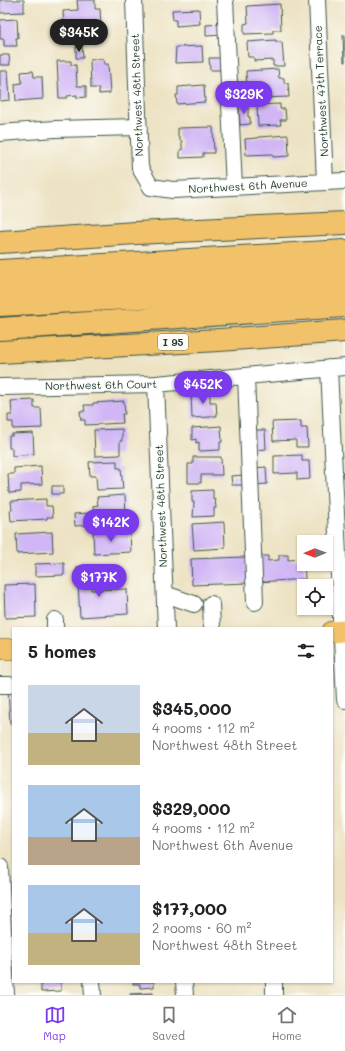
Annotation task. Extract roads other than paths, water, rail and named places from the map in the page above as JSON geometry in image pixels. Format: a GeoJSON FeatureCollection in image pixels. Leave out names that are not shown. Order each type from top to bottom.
{"type":"FeatureCollection","features":[{"type":"Feature","properties":{"kind":"highway"},"geometry":{"type":"LineString","coordinates":[[0,242],[136,233],[345,223]]}},
{"type":"Feature","properties":{"kind":"highway"},"geometry":{"type":"LineString","coordinates":[[0,270],[345,250]]}},
{"type":"Feature","properties":{"kind":"highway"},"geometry":{"type":"LineString","coordinates":[[0,305],[311,280],[345,270]]}},
{"type":"Feature","properties":{"kind":"highway"},"geometry":{"type":"LineString","coordinates":[[0,289],[311,280],[345,286]]}},
{"type":"Feature","properties":{"kind":"highway"},"geometry":{"type":"LineString","coordinates":[[0,330],[345,306]]}},
{"type":"Feature","properties":{"kind":"highway","name":"I 95"},"geometry":{"type":"LineString","coordinates":[[0,352],[218,340],[345,331]]}},
{"type":"Feature","properties":{"kind":"main road"},"geometry":{"type":"LineString","coordinates":[[0,649],[12,649]]}},
{"type":"Feature","properties":{"kind":"street","name":"Northwest 48th Street"},"geometry":{"type":"LineString","coordinates":[[134,0],[140,168],[151,187]]}},
{"type":"Feature","properties":{"kind":"street"},"geometry":{"type":"LineString","coordinates":[[225,0],[234,187]]}},
{"type":"Feature","properties":{"kind":"street","name":"Northwest 47th Terrace"},"geometry":{"type":"LineString","coordinates":[[316,0],[325,182]]}},
{"type":"Feature","properties":{"kind":"street"},"geometry":{"type":"LineString","coordinates":[[0,133],[55,129],[139,127]]}},
{"type":"Feature","properties":{"kind":"street","name":"Northwest 6th Avenue"},"geometry":{"type":"LineString","coordinates":[[151,187],[173,190],[345,181]]}},
{"type":"Feature","properties":{"kind":"street","name":"Northwest 6th Court"},"geometry":{"type":"LineString","coordinates":[[0,387],[156,384],[345,367]]}},
{"type":"Feature","properties":{"kind":"street"},"geometry":{"type":"LineString","coordinates":[[329,368],[340,631],[345,692]]}},
{"type":"Feature","properties":{"kind":"street"},"geometry":{"type":"LineString","coordinates":[[246,376],[255,602]]}},
{"type":"Feature","properties":{"kind":"street","name":"Northwest 48th Street"},"geometry":{"type":"LineString","coordinates":[[156,384],[166,627]]}},
{"type":"Feature","properties":{"kind":"street"},"geometry":{"type":"LineString","coordinates":[[165,594],[194,604]]}},
{"type":"Feature","properties":{"kind":"street"},"geometry":{"type":"LineString","coordinates":[[210,604],[212,627]]}},
{"type":"Feature","properties":{"kind":"street"},"geometry":{"type":"LineString","coordinates":[[0,867],[6,995]]}},
{"type":"Feature","properties":{"kind":"street"},"geometry":{"type":"LineString","coordinates":[[92,983],[93,995]]}},
{"type":"Feature","properties":{"kind":"street"},"geometry":{"type":"LineString","coordinates":[[184,983],[185,995]]}},
{"type":"Feature","properties":{"kind":"street"},"geometry":{"type":"LineString","coordinates":[[274,983],[274,995]]}}]}
